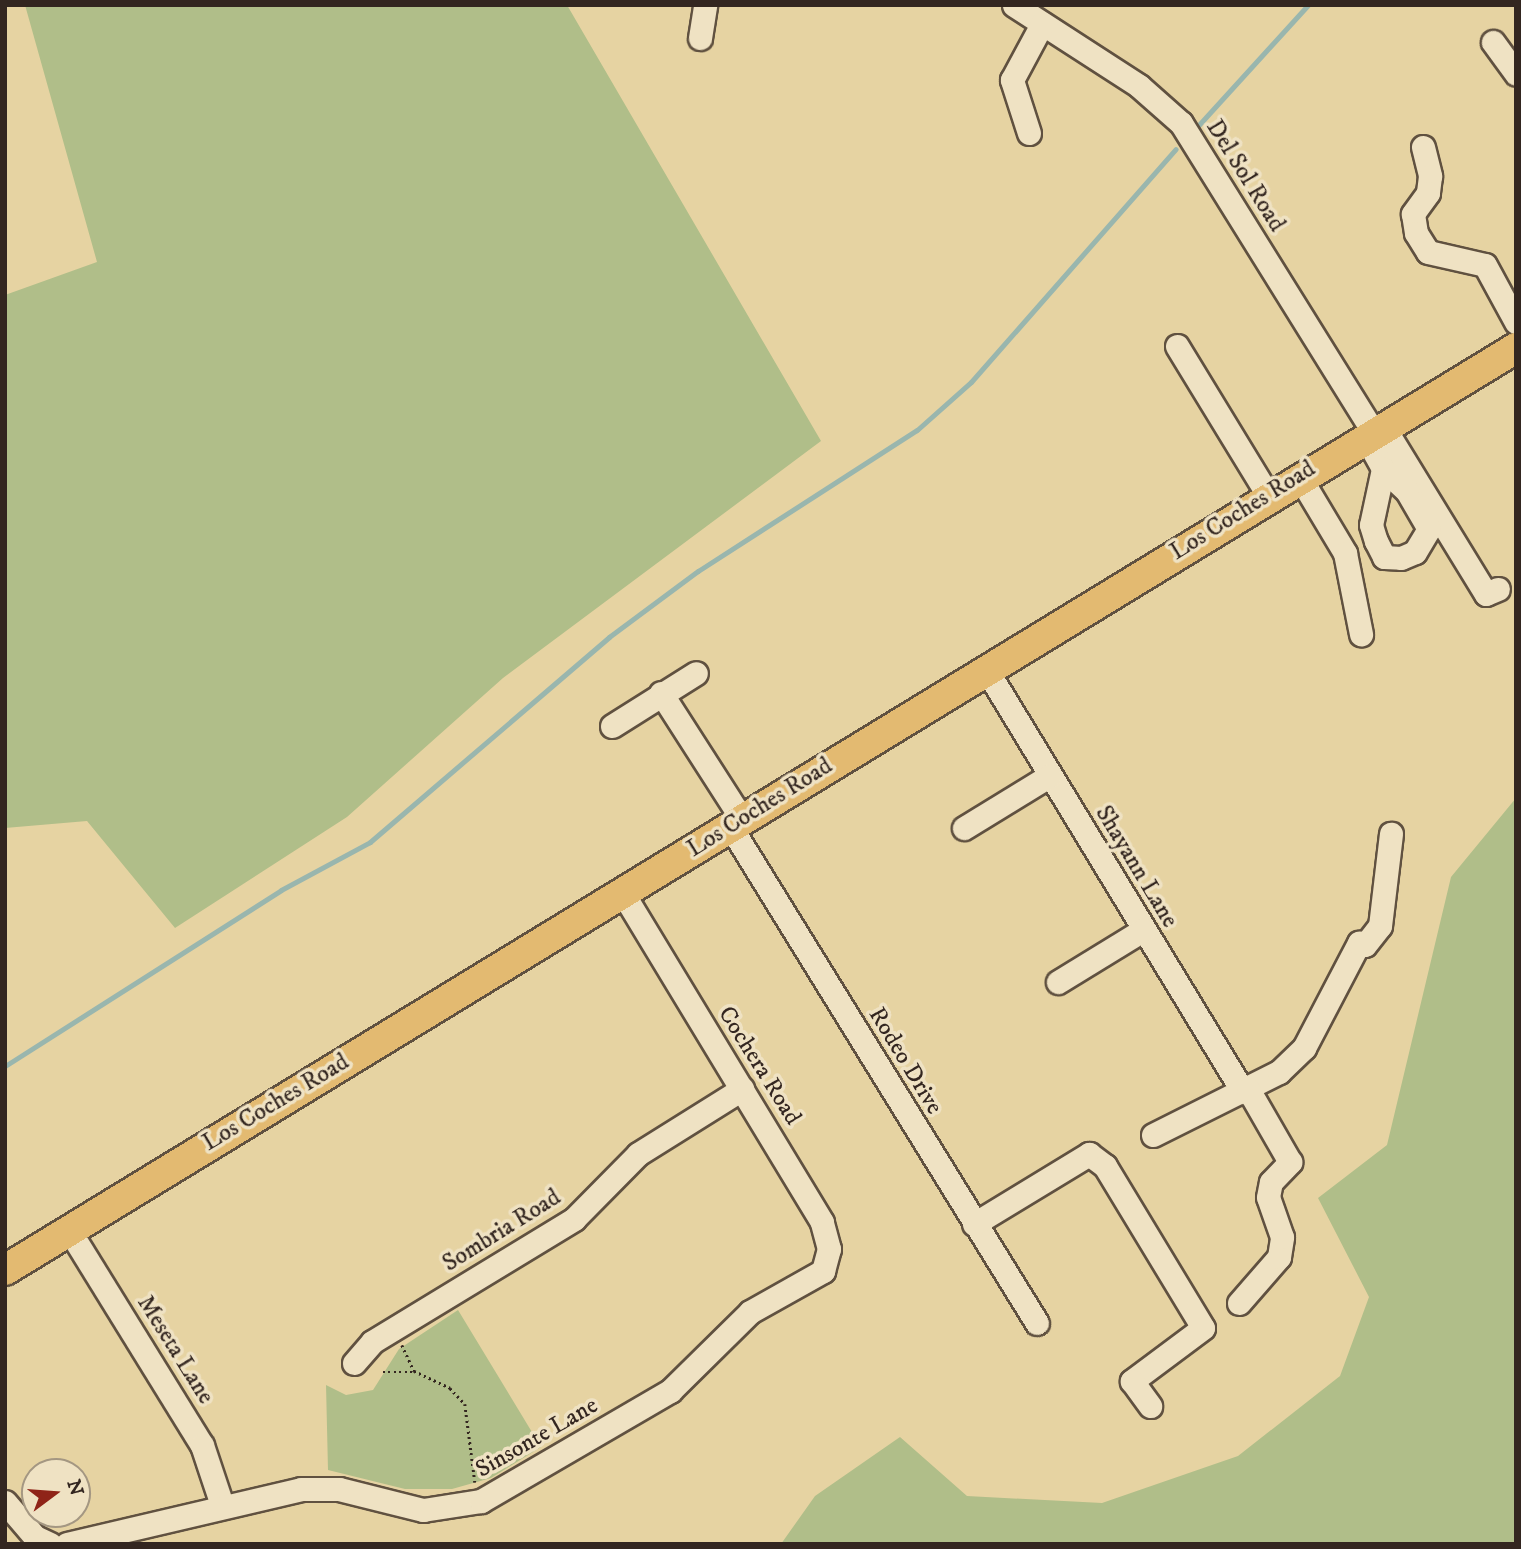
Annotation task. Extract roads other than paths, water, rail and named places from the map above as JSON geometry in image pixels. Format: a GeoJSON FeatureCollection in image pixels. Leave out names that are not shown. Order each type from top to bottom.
{"type":"FeatureCollection","features":[{"type":"Feature","properties":{"kind":"main road","name":"Los Coches Road"},"geometry":{"type":"LineString","coordinates":[[5,1270],[1299,476],[1516,348]]}},
{"type":"Feature","properties":{"kind":"street"},"geometry":{"type":"LineString","coordinates":[[699,38],[705,5]]}},
{"type":"Feature","properties":{"kind":"street","name":"Del Sol Road"},"geometry":{"type":"LineString","coordinates":[[1014,5],[1139,86],[1181,123],[1373,431]]}},
{"type":"Feature","properties":{"kind":"street"},"geometry":{"type":"LineString","coordinates":[[1029,133],[1012,80],[1042,24]]}},
{"type":"Feature","properties":{"kind":"street"},"geometry":{"type":"LineString","coordinates":[[1493,42],[1516,75]]}},
{"type":"Feature","properties":{"kind":"street"},"geometry":{"type":"LineString","coordinates":[[1423,148],[1430,176],[1428,193],[1413,214],[1416,233],[1428,252],[1485,265],[1516,322]]}},
{"type":"Feature","properties":{"kind":"street"},"geometry":{"type":"LineString","coordinates":[[1177,346],[1268,495]]}},
{"type":"Feature","properties":{"kind":"street"},"geometry":{"type":"LineString","coordinates":[[1373,431],[1383,469]]}},
{"type":"Feature","properties":{"kind":"street"},"geometry":{"type":"LineString","coordinates":[[1373,431],[1486,594],[1498,589]]}},
{"type":"Feature","properties":{"kind":"street"},"geometry":{"type":"LineString","coordinates":[[1299,476],[1345,554],[1361,634]]}},
{"type":"Feature","properties":{"kind":"street","name":"Shayann Lane"},"geometry":{"type":"LineString","coordinates":[[986,669],[1143,930],[1290,1162],[1271,1182],[1268,1197],[1282,1237],[1279,1257],[1239,1303]]}},
{"type":"Feature","properties":{"kind":"street"},"geometry":{"type":"LineString","coordinates":[[612,726],[696,673]]}},
{"type":"Feature","properties":{"kind":"street","name":"Rodeo Drive"},"geometry":{"type":"LineString","coordinates":[[661,693],[974,1224],[1037,1323]]}},
{"type":"Feature","properties":{"kind":"street"},"geometry":{"type":"LineString","coordinates":[[964,828],[1049,776]]}},
{"type":"Feature","properties":{"kind":"street"},"geometry":{"type":"LineString","coordinates":[[1153,1135],[1245,1090],[1304,1048],[1359,943],[1365,944],[1380,926],[1391,834]]}},
{"type":"Feature","properties":{"kind":"street","name":"Cochera Road"},"geometry":{"type":"LineString","coordinates":[[623,893],[825,1229],[829,1256],[823,1272]]}},
{"type":"Feature","properties":{"kind":"street"},"geometry":{"type":"LineString","coordinates":[[1058,982],[1143,930]]}},
{"type":"Feature","properties":{"kind":"street","name":"Sombria Road"},"geometry":{"type":"LineString","coordinates":[[354,1363],[372,1342],[574,1219],[638,1154],[742,1089]]}},
{"type":"Feature","properties":{"kind":"street"},"geometry":{"type":"LineString","coordinates":[[974,1224],[1089,1154],[1105,1166],[1203,1328],[1132,1381],[1150,1406]]}},
{"type":"Feature","properties":{"kind":"street","name":"Meseta Lane"},"geometry":{"type":"LineString","coordinates":[[69,1230],[202,1445],[222,1505]]}},
{"type":"Feature","properties":{"kind":"street","name":"Sinsonte Lane"},"geometry":{"type":"LineString","coordinates":[[67,1544],[222,1505],[321,1488],[423,1510],[491,1497],[670,1391],[750,1312],[823,1272]]}},
{"type":"Feature","properties":{"kind":"street"},"geometry":{"type":"LineString","coordinates":[[5,1502],[35,1537],[50,1544]]}},
{"type":"Feature","properties":{"kind":"waterway"},"geometry":{"type":"LineString","coordinates":[[1196,128],[1308,5]]}},
{"type":"Feature","properties":{"kind":"waterway"},"geometry":{"type":"LineString","coordinates":[[5,1066],[281,890],[370,842],[609,637],[698,571],[917,430],[971,382],[1176,149]]}}]}
